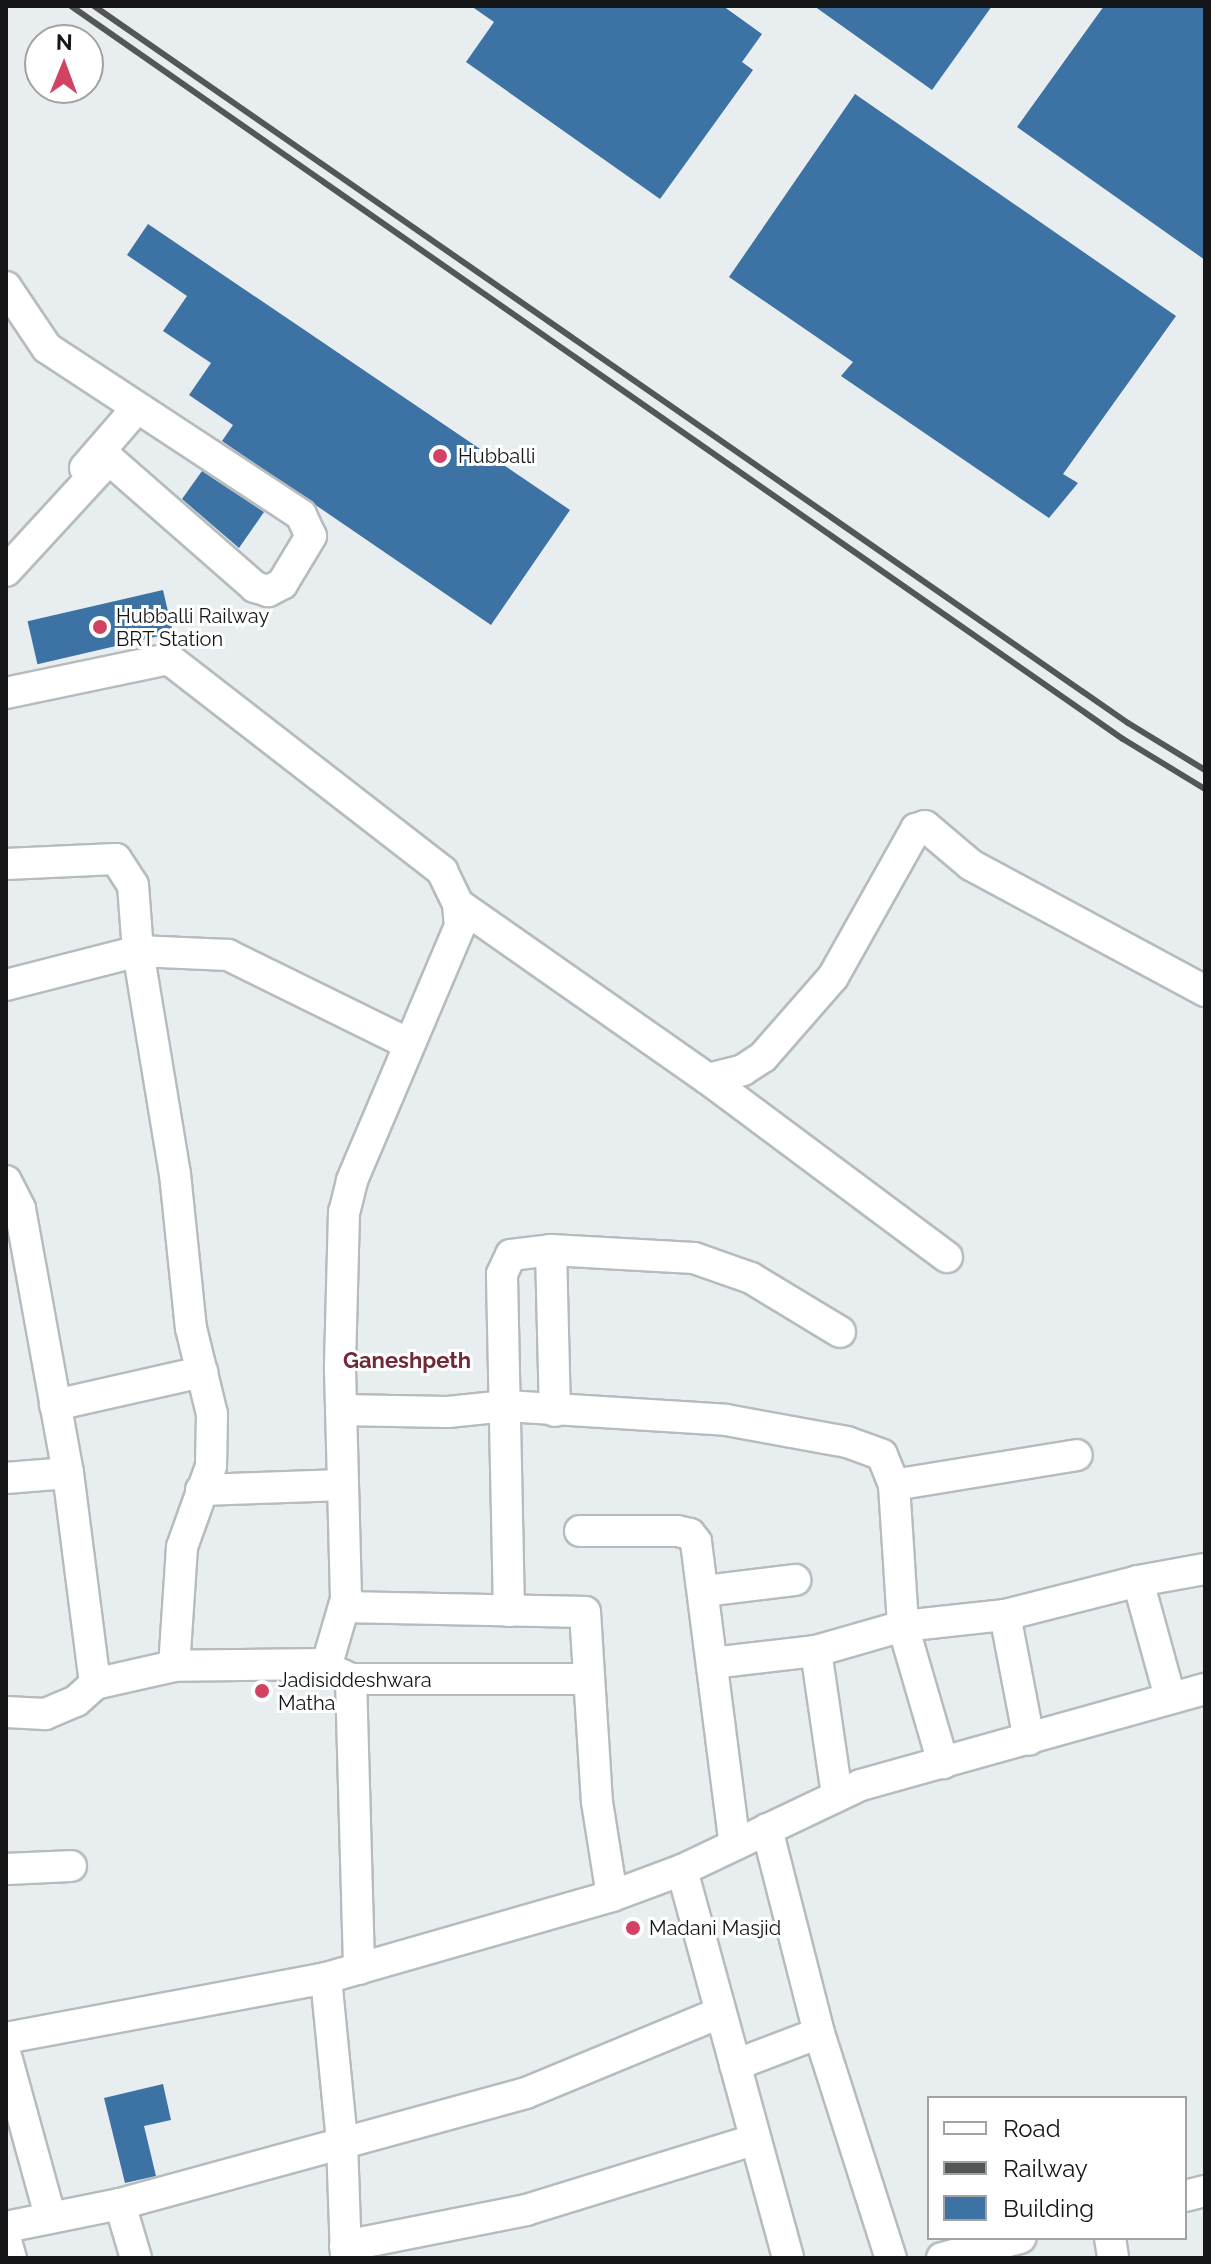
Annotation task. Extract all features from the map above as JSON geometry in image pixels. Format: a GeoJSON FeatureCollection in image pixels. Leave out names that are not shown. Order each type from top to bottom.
{"type":"FeatureCollection","features":[{"type":"Feature","properties":{"kind":"street"},"geometry":{"type":"LineString","coordinates":[[6,287],[47,348],[301,515],[311,536],[282,584],[268,591],[236,573],[109,459],[6,571]]}},
{"type":"Feature","properties":{"kind":"street"},"geometry":{"type":"LineString","coordinates":[[6,551],[137,408]]}},
{"type":"Feature","properties":{"kind":"street"},"geometry":{"type":"LineString","coordinates":[[6,693],[169,659],[442,871],[458,904],[460,926],[409,1044],[344,1212],[341,1410],[345,1607],[339,1671],[359,1969]]}},
{"type":"Feature","properties":{"kind":"street"},"geometry":{"type":"LineString","coordinates":[[708,1079],[743,1070],[763,1057],[833,977],[916,829],[925,826],[939,833],[971,865],[1205,991]]}},
{"type":"Feature","properties":{"kind":"street"},"geometry":{"type":"LineString","coordinates":[[6,864],[116,859],[133,885],[138,951],[155,1030],[191,1328],[212,1414],[211,1466],[182,1547],[174,1666]]}},
{"type":"Feature","properties":{"kind":"street"},"geometry":{"type":"LineString","coordinates":[[458,904],[708,1079],[947,1257]]}},
{"type":"Feature","properties":{"kind":"street"},"geometry":{"type":"LineString","coordinates":[[6,985],[138,951],[228,955],[409,1044]]}},
{"type":"Feature","properties":{"kind":"street"},"geometry":{"type":"LineString","coordinates":[[6,1181],[20,1209],[68,1473],[95,1684]]}},
{"type":"Feature","properties":{"kind":"street"},"geometry":{"type":"LineString","coordinates":[[509,1611],[504,1263],[511,1255],[551,1250],[694,1258],[751,1278],[840,1332]]}},
{"type":"Feature","properties":{"kind":"street"},"geometry":{"type":"LineString","coordinates":[[551,1250],[555,1411]]}},
{"type":"Feature","properties":{"kind":"street"},"geometry":{"type":"LineString","coordinates":[[55,1405],[202,1372]]}},
{"type":"Feature","properties":{"kind":"street"},"geometry":{"type":"LineString","coordinates":[[341,1410],[448,1412],[506,1406],[726,1420],[847,1442],[882,1455],[894,1485],[903,1626],[943,1763]]}},
{"type":"Feature","properties":{"kind":"street"},"geometry":{"type":"LineString","coordinates":[[894,1485],[1077,1455]]}},
{"type":"Feature","properties":{"kind":"street"},"geometry":{"type":"LineString","coordinates":[[6,1478],[68,1473]]}},
{"type":"Feature","properties":{"kind":"street"},"geometry":{"type":"LineString","coordinates":[[201,1490],[343,1485]]}},
{"type":"Feature","properties":{"kind":"street"},"geometry":{"type":"LineString","coordinates":[[580,1531],[690,1534],[700,1556],[735,1845]]}},
{"type":"Feature","properties":{"kind":"street"},"geometry":{"type":"LineString","coordinates":[[712,1663],[816,1651],[903,1626],[1005,1615],[1138,1581],[1205,1569]]}},
{"type":"Feature","properties":{"kind":"street"},"geometry":{"type":"LineString","coordinates":[[704,1591],[795,1580]]}},
{"type":"Feature","properties":{"kind":"street"},"geometry":{"type":"LineString","coordinates":[[1138,1581],[1170,1697]]}},
{"type":"Feature","properties":{"kind":"street"},"geometry":{"type":"LineString","coordinates":[[345,1607],[585,1612],[597,1802],[612,1896]]}},
{"type":"Feature","properties":{"kind":"street"},"geometry":{"type":"LineString","coordinates":[[1005,1615],[1029,1740]]}},
{"type":"Feature","properties":{"kind":"street"},"geometry":{"type":"LineString","coordinates":[[816,1651],[837,1795]]}},
{"type":"Feature","properties":{"kind":"street"},"geometry":{"type":"LineString","coordinates":[[6,1712],[45,1714],[76,1701],[95,1684],[174,1666],[589,1679]]}},
{"type":"Feature","properties":{"kind":"street"},"geometry":{"type":"LineString","coordinates":[[6,2038],[326,1978],[612,1896],[682,1870],[837,1795],[1205,1689]]}},
{"type":"Feature","properties":{"kind":"street"},"geometry":{"type":"LineString","coordinates":[[767,1829],[819,2033],[891,2258]]}},
{"type":"Feature","properties":{"kind":"street"},"geometry":{"type":"LineString","coordinates":[[6,1869],[71,1866]]}},
{"type":"Feature","properties":{"kind":"street"},"geometry":{"type":"LineString","coordinates":[[682,1870],[753,2140],[788,2258]]}},
{"type":"Feature","properties":{"kind":"street"},"geometry":{"type":"LineString","coordinates":[[326,1978],[342,2142],[346,2252],[526,2210],[753,2140]]}},
{"type":"Feature","properties":{"kind":"street"},"geometry":{"type":"LineString","coordinates":[[6,2227],[120,2204],[526,2093],[719,2013]]}},
{"type":"Feature","properties":{"kind":"street"},"geometry":{"type":"LineString","coordinates":[[735,2065],[819,2033]]}},
{"type":"Feature","properties":{"kind":"street"},"geometry":{"type":"LineString","coordinates":[[6,2056],[50,2216]]}},
{"type":"Feature","properties":{"kind":"street"},"geometry":{"type":"LineString","coordinates":[[120,2204],[136,2258]]}},
{"type":"Feature","properties":{"kind":"street"},"geometry":{"type":"LineString","coordinates":[[942,2258],[1012,2240]]}},
{"type":"Feature","properties":{"kind":"street"},"geometry":{"type":"LineString","coordinates":[[6,2241],[11,2258]]}},
{"type":"Feature","properties":{"kind":"building"},"geometry":{"type":"Polygon","coordinates":[[[471,6],[723,6],[762,34],[742,62],[753,70],[660,199],[466,62],[494,22],[471,6]]]}},
{"type":"Feature","properties":{"kind":"building"},"geometry":{"type":"Polygon","coordinates":[[[814,6],[992,6],[932,90],[814,6]]]}},
{"type":"Feature","properties":{"kind":"building"},"geometry":{"type":"Polygon","coordinates":[[[1104,6],[1205,6],[1205,260],[1017,127],[1104,6]]]}},
{"type":"Feature","properties":{"kind":"building"},"geometry":{"type":"Polygon","coordinates":[[[855,94],[1176,316],[1063,474],[1078,483],[1049,518],[841,376],[853,362],[729,277],[855,94]]]}},
{"type":"Feature","properties":{"kind":"building"},"geometry":{"type":"Polygon","coordinates":[[[148,224],[570,510],[491,625],[222,441],[233,425],[189,395],[211,363],[163,331],[187,296],[127,255],[148,224]]]}},
{"type":"Feature","properties":{"kind":"building"},"geometry":{"type":"Polygon","coordinates":[[[202,471],[264,512],[239,548],[182,499],[202,471]]]}},
{"type":"Feature","properties":{"kind":"building","name":"Hubballi Railway BRT Station"},"geometry":{"type":"Polygon","coordinates":[[[163,590],[173,633],[37,664],[28,621],[163,590]]]}},
{"type":"Feature","properties":{"kind":"building"},"geometry":{"type":"Polygon","coordinates":[[[163,2084],[171,2120],[144,2126],[156,2176],[125,2183],[104,2098],[163,2084]]]}},
{"type":"Feature","properties":{"kind":"railway"},"geometry":{"type":"LineString","coordinates":[[71,6],[1123,739],[1205,789]]}},
{"type":"Feature","properties":{"kind":"railway"},"geometry":{"type":"LineString","coordinates":[[94,6],[1128,723],[1205,770]]}},
{"type":"Feature","properties":{"kind":"place","name":"Hubballi"},"geometry":{"type":"Point","coordinates":[440,456]}},
{"type":"Feature","properties":{"kind":"place","name":"Hubballi Railway BRT Station"},"geometry":{"type":"Point","coordinates":[100,627]}},
{"type":"Feature","properties":{"kind":"place","name":"Jadisiddeshwara Matha"},"geometry":{"type":"Point","coordinates":[262,1691]}},
{"type":"Feature","properties":{"kind":"place","name":"Madani Masjid"},"geometry":{"type":"Point","coordinates":[633,1928]}},
{"type":"Feature","properties":{"kind":"district","name":"Ganeshpeth"},"geometry":{"type":"Point","coordinates":[407,1361]}}]}
